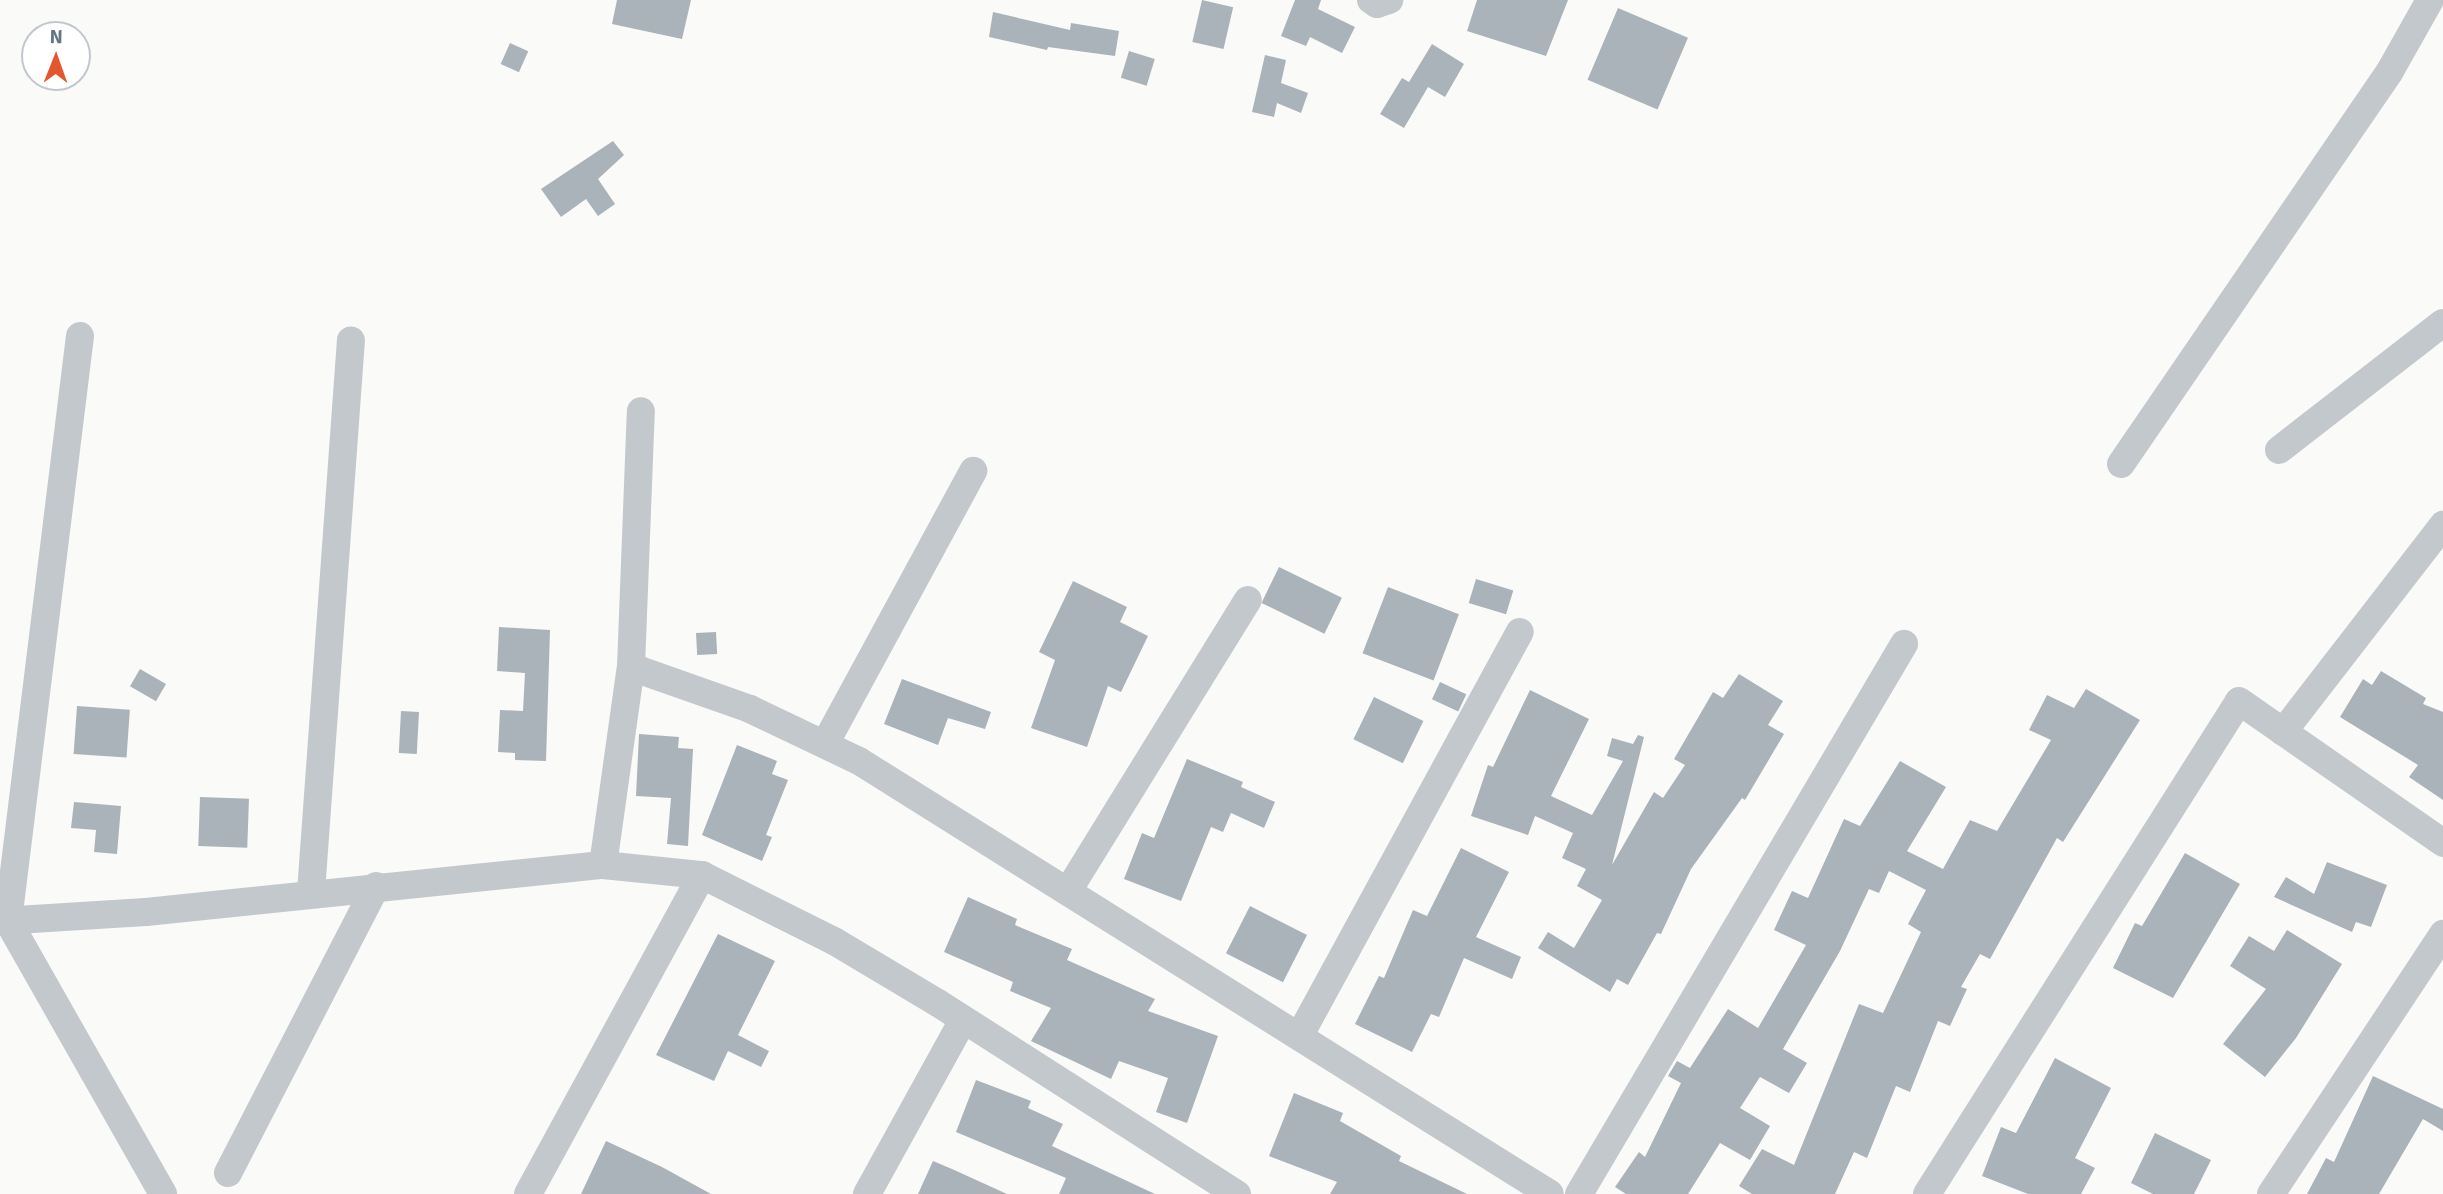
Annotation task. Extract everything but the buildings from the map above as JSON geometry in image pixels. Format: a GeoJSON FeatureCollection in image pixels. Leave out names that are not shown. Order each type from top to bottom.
{"type":"FeatureCollection","features":[{"type":"Feature","properties":{"kind":"street"},"geometry":{"type":"LineString","coordinates":[[1371,0],[1377,4],[1389,0]]}},
{"type":"Feature","properties":{"kind":"street"},"geometry":{"type":"LineString","coordinates":[[2120,464],[2390,71],[2430,0]]}},
{"type":"Feature","properties":{"kind":"street"},"geometry":{"type":"LineString","coordinates":[[2279,450],[2443,323]]}},
{"type":"Feature","properties":{"kind":"street"},"geometry":{"type":"LineString","coordinates":[[80,337],[4,921],[163,1194]]}},
{"type":"Feature","properties":{"kind":"street"},"geometry":{"type":"LineString","coordinates":[[310,892],[351,340]]}},
{"type":"Feature","properties":{"kind":"street"},"geometry":{"type":"LineString","coordinates":[[603,865],[631,667],[641,411]]}},
{"type":"Feature","properties":{"kind":"street"},"geometry":{"type":"LineString","coordinates":[[825,744],[973,471]]}},
{"type":"Feature","properties":{"kind":"street"},"geometry":{"type":"LineString","coordinates":[[2283,732],[2443,525]]}},
{"type":"Feature","properties":{"kind":"street"},"geometry":{"type":"LineString","coordinates":[[1068,891],[1248,600]]}},
{"type":"Feature","properties":{"kind":"street"},"geometry":{"type":"LineString","coordinates":[[1300,1035],[1520,632]]}},
{"type":"Feature","properties":{"kind":"street"},"geometry":{"type":"LineString","coordinates":[[1579,1194],[1904,644]]}},
{"type":"Feature","properties":{"kind":"street"},"geometry":{"type":"LineString","coordinates":[[631,667],[750,709],[859,761],[1550,1194]]}},
{"type":"Feature","properties":{"kind":"street"},"geometry":{"type":"LineString","coordinates":[[1929,1193],[2239,701],[2443,843]]}},
{"type":"Feature","properties":{"kind":"street"},"geometry":{"type":"LineString","coordinates":[[4,921],[146,912],[310,892],[603,865],[702,875],[834,942],[963,1020],[1206,1185],[1237,1194]]}},
{"type":"Feature","properties":{"kind":"street"},"geometry":{"type":"LineString","coordinates":[[528,1194],[702,875]]}},
{"type":"Feature","properties":{"kind":"street"},"geometry":{"type":"LineString","coordinates":[[228,1172],[376,886]]}},
{"type":"Feature","properties":{"kind":"street"},"geometry":{"type":"LineString","coordinates":[[2271,1194],[2443,934]]}},
{"type":"Feature","properties":{"kind":"street"},"geometry":{"type":"LineString","coordinates":[[867,1194],[963,1020]]}}]}
